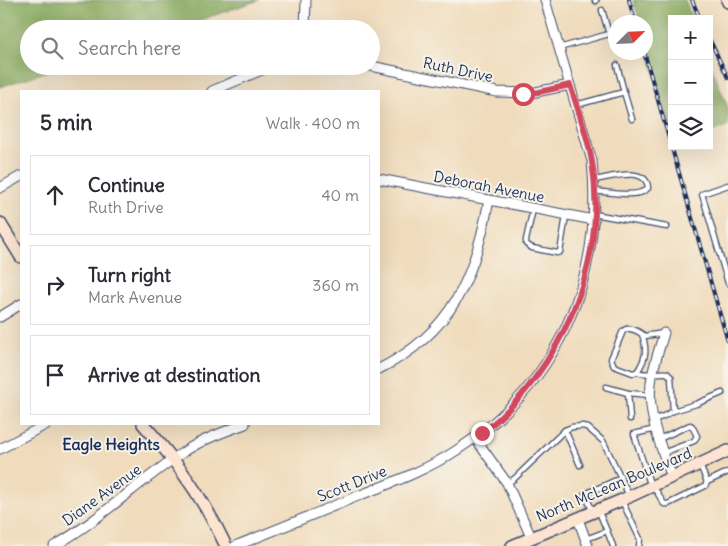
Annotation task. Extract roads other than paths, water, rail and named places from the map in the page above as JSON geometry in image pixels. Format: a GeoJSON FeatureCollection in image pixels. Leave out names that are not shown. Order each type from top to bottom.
{"type":"FeatureCollection","features":[{"type":"Feature","properties":{"kind":"main road"},"geometry":{"type":"LineString","coordinates":[[0,223],[20,255]]}},
{"type":"Feature","properties":{"kind":"main road"},"geometry":{"type":"LineString","coordinates":[[144,425],[174,459],[200,495],[212,515],[226,546]]}},
{"type":"Feature","properties":{"kind":"main road","name":"North McLean Boulevard"},"geometry":{"type":"LineString","coordinates":[[512,546],[625,499],[728,451]]}},
{"type":"Feature","properties":{"kind":"street"},"geometry":{"type":"LineString","coordinates":[[305,20],[306,0]]}},
{"type":"Feature","properties":{"kind":"street","name":"Scott Drive"},"geometry":{"type":"LineString","coordinates":[[235,546],[411,474],[455,452],[492,425],[521,396],[546,363],[558,342],[569,321],[582,285],[589,255],[594,217],[594,180],[592,161],[545,0]]}},
{"type":"Feature","properties":{"kind":"street","name":"Ruth Drive"},"geometry":{"type":"LineString","coordinates":[[380,68],[497,92],[531,93],[570,85]]}},
{"type":"Feature","properties":{"kind":"street"},"geometry":{"type":"LineString","coordinates":[[214,90],[250,75]]}},
{"type":"Feature","properties":{"kind":"street"},"geometry":{"type":"LineString","coordinates":[[0,188],[20,177]]}},
{"type":"Feature","properties":{"kind":"street","name":"Deborah Avenue"},"geometry":{"type":"LineString","coordinates":[[380,180],[566,216],[594,217]]}},
{"type":"Feature","properties":{"kind":"street"},"geometry":{"type":"LineString","coordinates":[[380,368],[414,348],[442,320],[457,300],[474,261],[488,200]]}},
{"type":"Feature","properties":{"kind":"street"},"geometry":{"type":"LineString","coordinates":[[0,317],[20,305]]}},
{"type":"Feature","properties":{"kind":"street"},"geometry":{"type":"LineString","coordinates":[[664,333],[652,374],[650,395],[653,419],[672,477]]}},
{"type":"Feature","properties":{"kind":"street"},"geometry":{"type":"LineString","coordinates":[[0,449],[45,425]]}},
{"type":"Feature","properties":{"kind":"street","name":"Diane Avenue"},"geometry":{"type":"LineString","coordinates":[[54,546],[90,523],[174,459],[203,441],[243,425]]}},
{"type":"Feature","properties":{"kind":"street"},"geometry":{"type":"LineString","coordinates":[[475,438],[507,483],[531,537]]}},
{"type":"Feature","properties":{"kind":"street"},"geometry":{"type":"LineString","coordinates":[[578,519],[587,542]]}},
{"type":"Feature","properties":{"kind":"lane"},"geometry":{"type":"LineString","coordinates":[[559,48],[609,34],[602,10]]}},
{"type":"Feature","properties":{"kind":"lane"},"geometry":{"type":"LineString","coordinates":[[617,65],[632,119]]}},
{"type":"Feature","properties":{"kind":"lane"},"geometry":{"type":"LineString","coordinates":[[576,105],[624,92]]}},
{"type":"Feature","properties":{"kind":"lane"},"geometry":{"type":"LineString","coordinates":[[594,180],[636,174],[644,178],[648,183],[648,188],[644,193],[637,195],[594,191]]}},
{"type":"Feature","properties":{"kind":"lane"},"geometry":{"type":"LineString","coordinates":[[728,185],[702,194],[728,283]]}},
{"type":"Feature","properties":{"kind":"lane"},"geometry":{"type":"LineString","coordinates":[[533,209],[526,244],[529,247],[557,253],[560,252],[566,216]]}},
{"type":"Feature","properties":{"kind":"lane"},"geometry":{"type":"LineString","coordinates":[[594,217],[668,227]]}},
{"type":"Feature","properties":{"kind":"lane"},"geometry":{"type":"LineString","coordinates":[[664,333],[650,336],[628,328],[625,329],[611,359],[614,366],[633,373],[637,372],[648,375],[659,372],[667,373],[671,377],[673,411]]}},
{"type":"Feature","properties":{"kind":"lane"},"geometry":{"type":"LineString","coordinates":[[637,372],[646,351],[642,334]]}},
{"type":"Feature","properties":{"kind":"lane"},"geometry":{"type":"LineString","coordinates":[[606,386],[650,395]]}},
{"type":"Feature","properties":{"kind":"lane"},"geometry":{"type":"LineString","coordinates":[[628,392],[630,419]]}},
{"type":"Feature","properties":{"kind":"lane"},"geometry":{"type":"LineString","coordinates":[[653,419],[722,393]]}},
{"type":"Feature","properties":{"kind":"lane"},"geometry":{"type":"LineString","coordinates":[[659,439],[690,425],[697,436],[694,441],[663,453]]}},
{"type":"Feature","properties":{"kind":"lane"},"geometry":{"type":"LineString","coordinates":[[507,483],[514,479],[564,430],[577,426],[588,428],[607,447],[621,478],[625,499],[640,539],[639,546]]}},
{"type":"Feature","properties":{"kind":"lane"},"geometry":{"type":"LineString","coordinates":[[656,429],[634,434],[651,487],[658,492],[664,504],[668,504],[705,486],[707,482],[728,472]]}},
{"type":"Feature","properties":{"kind":"lane"},"geometry":{"type":"LineString","coordinates":[[564,430],[580,465]]}},
{"type":"Feature","properties":{"kind":"lane"},"geometry":{"type":"LineString","coordinates":[[700,465],[707,482]]}},
{"type":"Feature","properties":{"kind":"lane"},"geometry":{"type":"LineString","coordinates":[[613,546],[607,531],[585,494],[621,478]]}},
{"type":"Feature","properties":{"kind":"lane"},"geometry":{"type":"LineString","coordinates":[[587,542],[607,531]]}},
{"type":"Feature","properties":{"kind":"railway"},"geometry":{"type":"LineString","coordinates":[[629,0],[633,15]]}},
{"type":"Feature","properties":{"kind":"railway"},"geometry":{"type":"LineString","coordinates":[[692,0],[698,15]]}},
{"type":"Feature","properties":{"kind":"railway"},"geometry":{"type":"LineString","coordinates":[[713,46],[728,78]]}},
{"type":"Feature","properties":{"kind":"railway"},"geometry":{"type":"LineString","coordinates":[[646,60],[728,342]]}},
{"type":"Feature","properties":{"kind":"district","name":"Eagle Heights"},"geometry":{"type":"Point","coordinates":[111,444]}}]}
